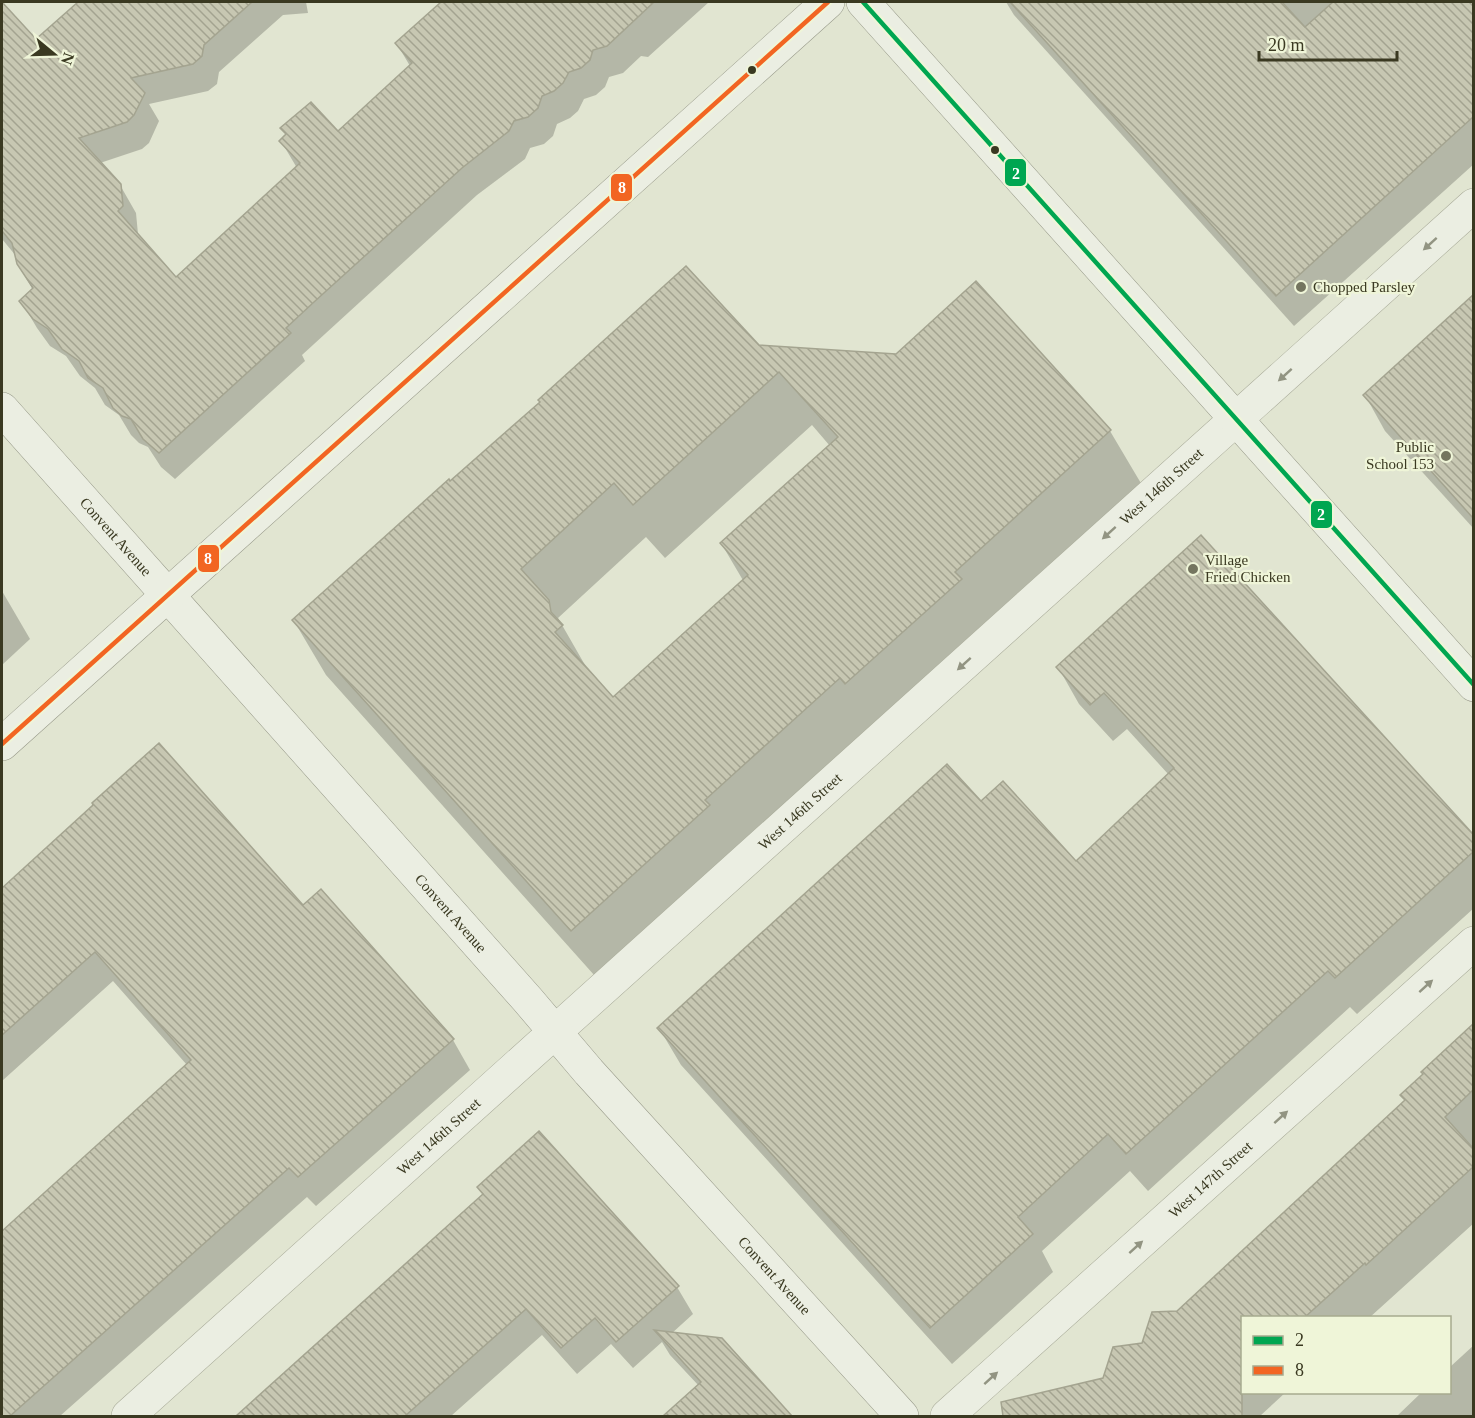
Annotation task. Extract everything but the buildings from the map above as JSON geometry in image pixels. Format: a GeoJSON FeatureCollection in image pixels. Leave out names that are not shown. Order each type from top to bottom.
{"type":"FeatureCollection","features":[{"type":"Feature","properties":{"kind":"street"},"geometry":{"type":"LineString","coordinates":[[2,744],[828,2]]}},
{"type":"Feature","properties":{"kind":"street"},"geometry":{"type":"LineString","coordinates":[[863,2],[1473,685]]}},
{"type":"Feature","properties":{"kind":"street","name":"West 146th Street"},"geometry":{"type":"LineString","coordinates":[[128,1416],[1473,205]]}},
{"type":"Feature","properties":{"kind":"street","name":"Convent Avenue"},"geometry":{"type":"LineString","coordinates":[[2,409],[557,1032],[597,1081],[902,1416]]}},
{"type":"Feature","properties":{"kind":"street","name":"West 147th Street"},"geometry":{"type":"LineString","coordinates":[[947,1416],[1473,943]]}},
{"type":"Feature","properties":{"kind":"transit line","name":"8"},"geometry":{"type":"LineString","coordinates":[[2,744],[828,2]]}},
{"type":"Feature","properties":{"kind":"transit line","name":"2"},"geometry":{"type":"LineString","coordinates":[[863,2],[1474,685]]}},
{"type":"Feature","properties":{"kind":"place","name":"Chopped Parsley"},"geometry":{"type":"Point","coordinates":[1301,287]}},
{"type":"Feature","properties":{"kind":"place","name":"Public School 153"},"geometry":{"type":"Point","coordinates":[1446,456]}},
{"type":"Feature","properties":{"kind":"place","name":"Village Fried Chicken"},"geometry":{"type":"Point","coordinates":[1193,569]}}]}
